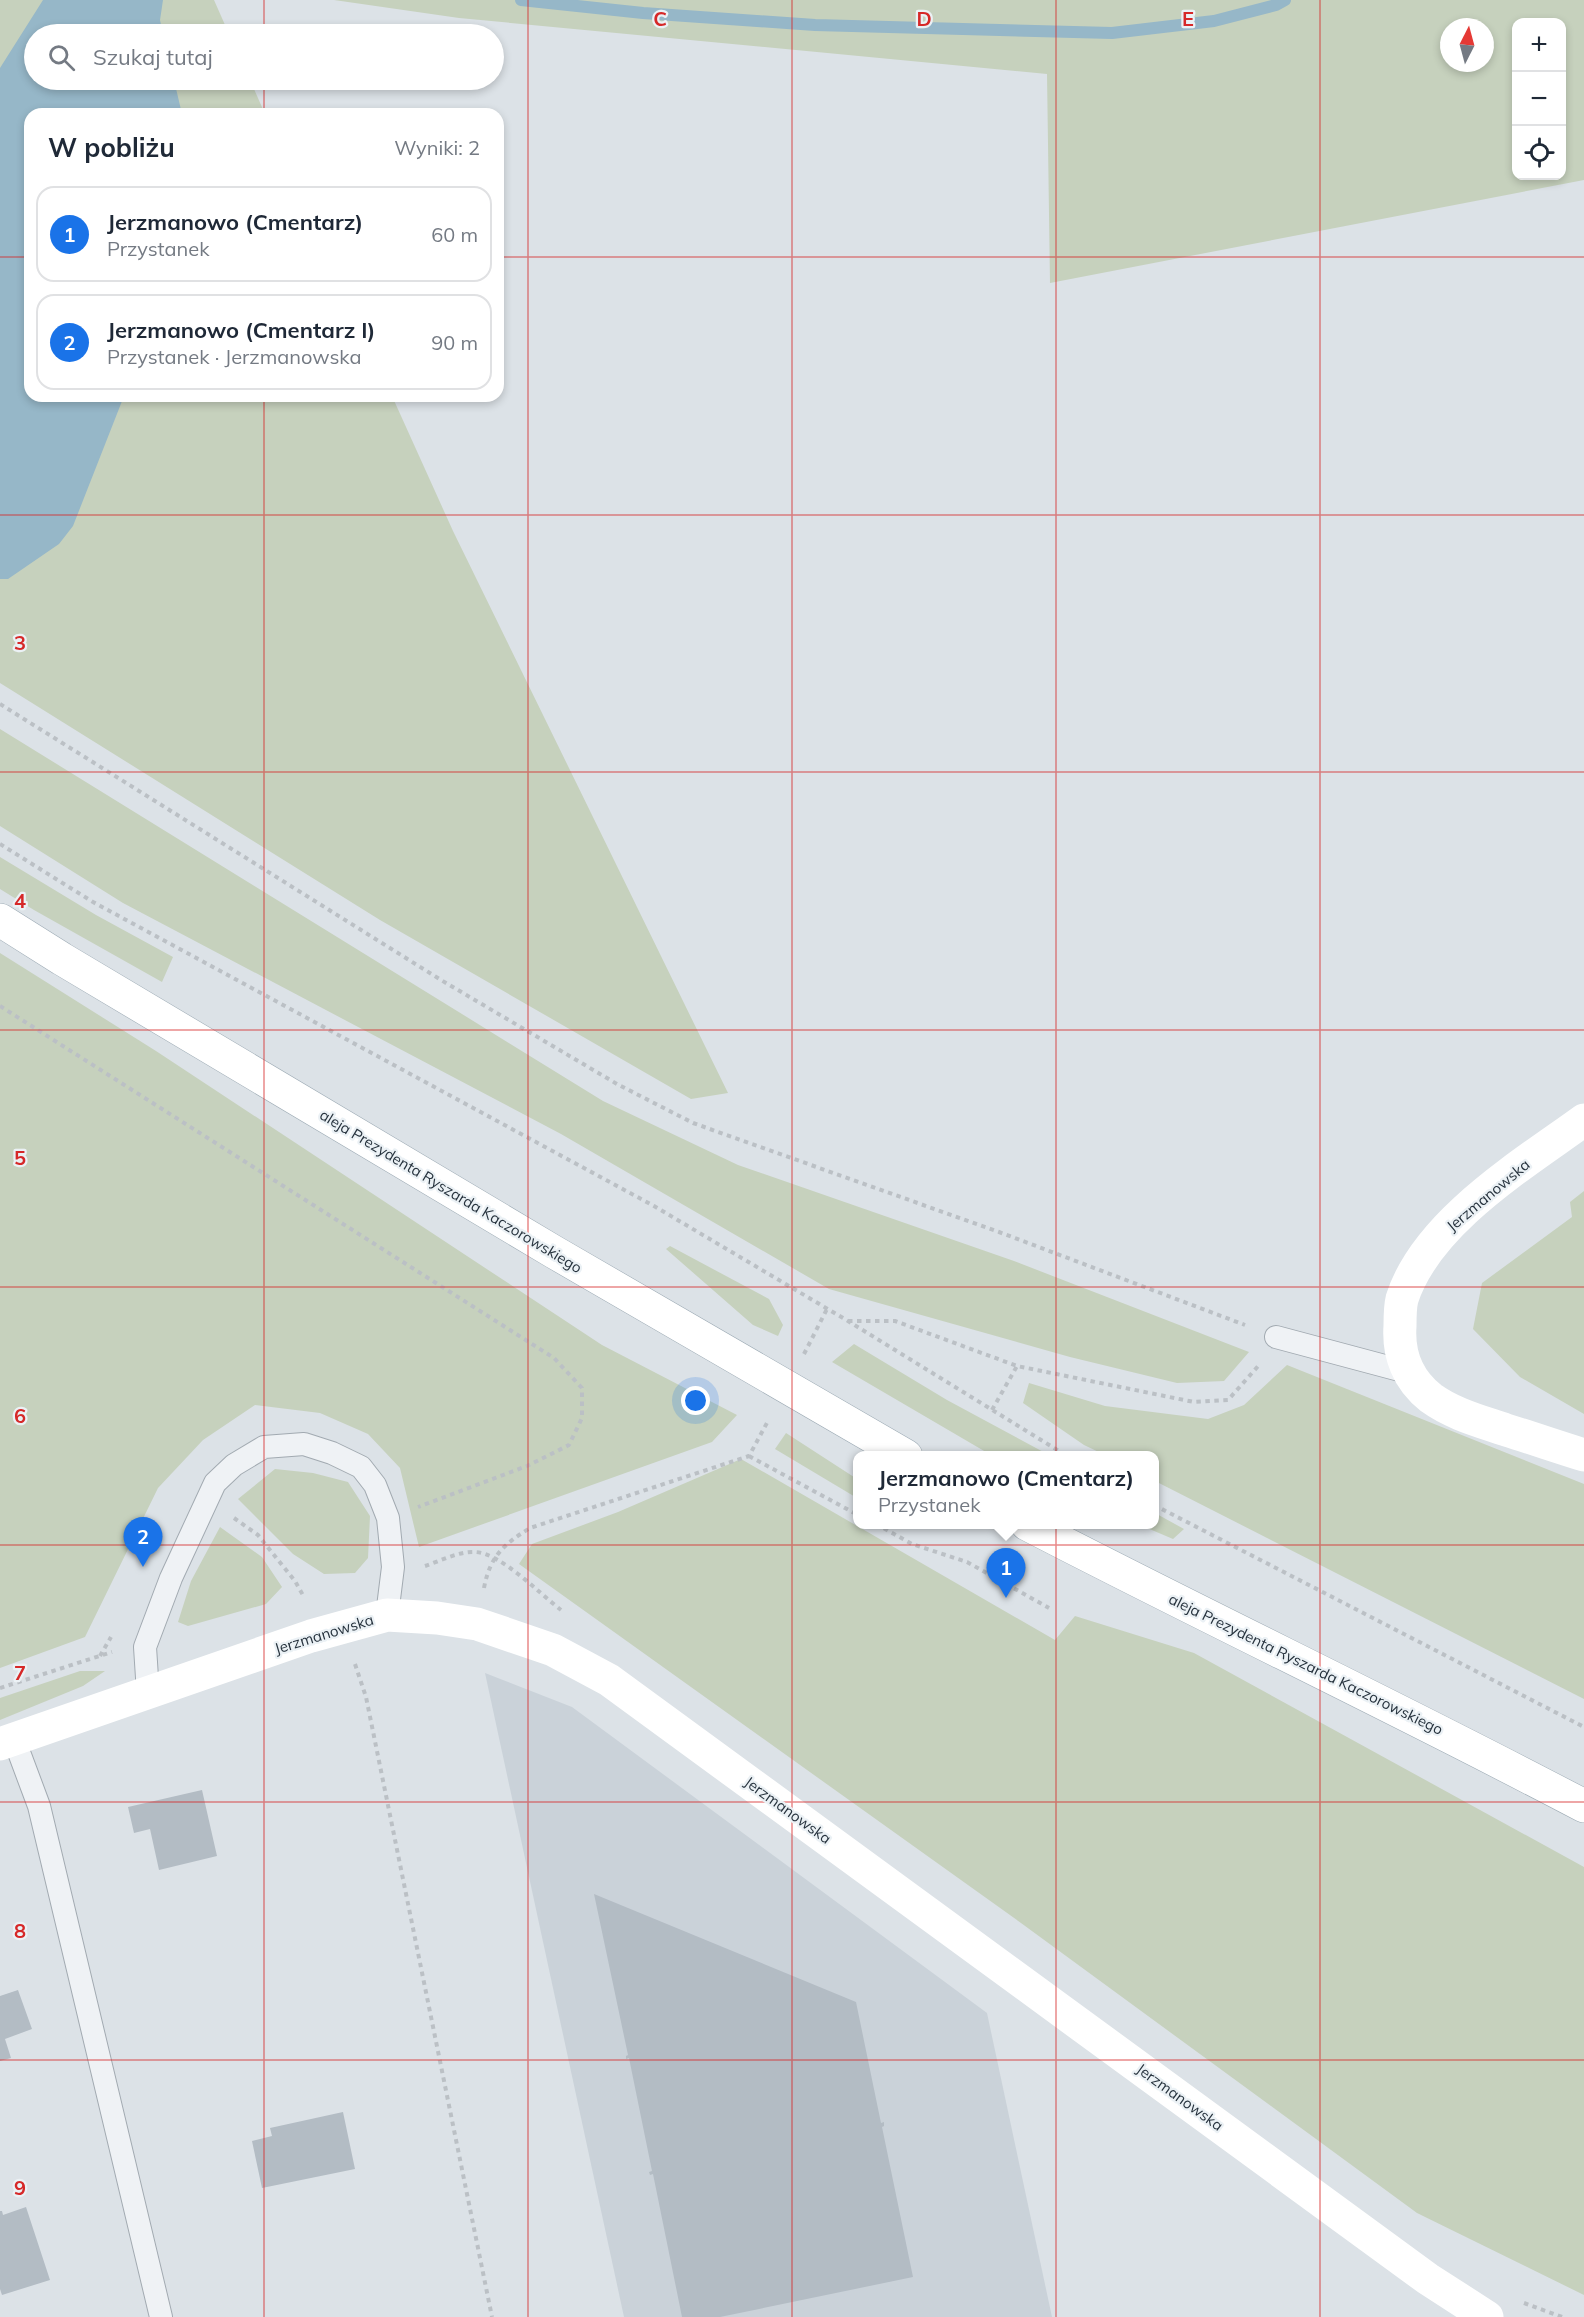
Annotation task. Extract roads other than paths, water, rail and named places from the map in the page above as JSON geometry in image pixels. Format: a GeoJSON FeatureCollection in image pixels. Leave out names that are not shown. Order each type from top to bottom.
{"type":"FeatureCollection","features":[{"type":"Feature","properties":{"kind":"street","name":"aleja Prezydenta Ryszarda Kaczorowskiego"},"geometry":{"type":"LineString","coordinates":[[0,920],[62,960],[523,1234],[786,1388],[899,1451]]}},
{"type":"Feature","properties":{"kind":"street","name":"Jerzmanowska"},"geometry":{"type":"LineString","coordinates":[[1584,1120],[1504,1178],[1441,1234],[1415,1271],[1402,1300],[1398,1343],[1407,1372],[1431,1397],[1462,1416],[1584,1455]]}},
{"type":"Feature","properties":{"kind":"street","name":"aleja Prezydenta Ryszarda Kaczorowskiego"},"geometry":{"type":"LineString","coordinates":[[1037,1529],[1144,1585],[1420,1720],[1584,1806]]}},
{"type":"Feature","properties":{"kind":"street","name":"Jerzmanowska"},"geometry":{"type":"LineString","coordinates":[[7,1742],[342,1626],[387,1615],[437,1618],[477,1624],[553,1650],[609,1680],[1428,2279],[1487,2317]]}},
{"type":"Feature","properties":{"kind":"lane"},"geometry":{"type":"LineString","coordinates":[[1276,1337],[1407,1372]]}},
{"type":"Feature","properties":{"kind":"lane"},"geometry":{"type":"LineString","coordinates":[[148,1693],[145,1647],[171,1578],[215,1483],[234,1465],[264,1447],[304,1444],[332,1453],[361,1467],[375,1485],[388,1518],[393,1567],[387,1615]]}},
{"type":"Feature","properties":{"kind":"lane"},"geometry":{"type":"LineString","coordinates":[[7,1742],[39,1806],[161,2317]]}},
{"type":"Feature","properties":{"kind":"water"},"geometry":{"type":"Polygon","coordinates":[[[43,0],[163,0],[161,24],[28,24],[43,0]]]}},
{"type":"Feature","properties":{"kind":"water"},"geometry":{"type":"Polygon","coordinates":[[[24,30],[24,90],[176,90],[181,108],[24,108],[24,402],[122,402],[73,526],[59,544],[8,579],[0,579],[0,68],[24,30]]]}},
{"type":"Feature","properties":{"kind":"waterway"},"geometry":{"type":"LineString","coordinates":[[521,0],[643,13],[815,25],[1112,33],[1214,21],[1276,5],[1285,0]]}},
{"type":"Feature","properties":{"kind":"place","name":"Jerzmanowo (Cmentarz I)"},"geometry":{"type":"Point","coordinates":[143,1567]}},
{"type":"Feature","properties":{"kind":"place","name":"Jerzmanowo (Cmentarz)"},"geometry":{"type":"Point","coordinates":[1006,1598]}}]}
